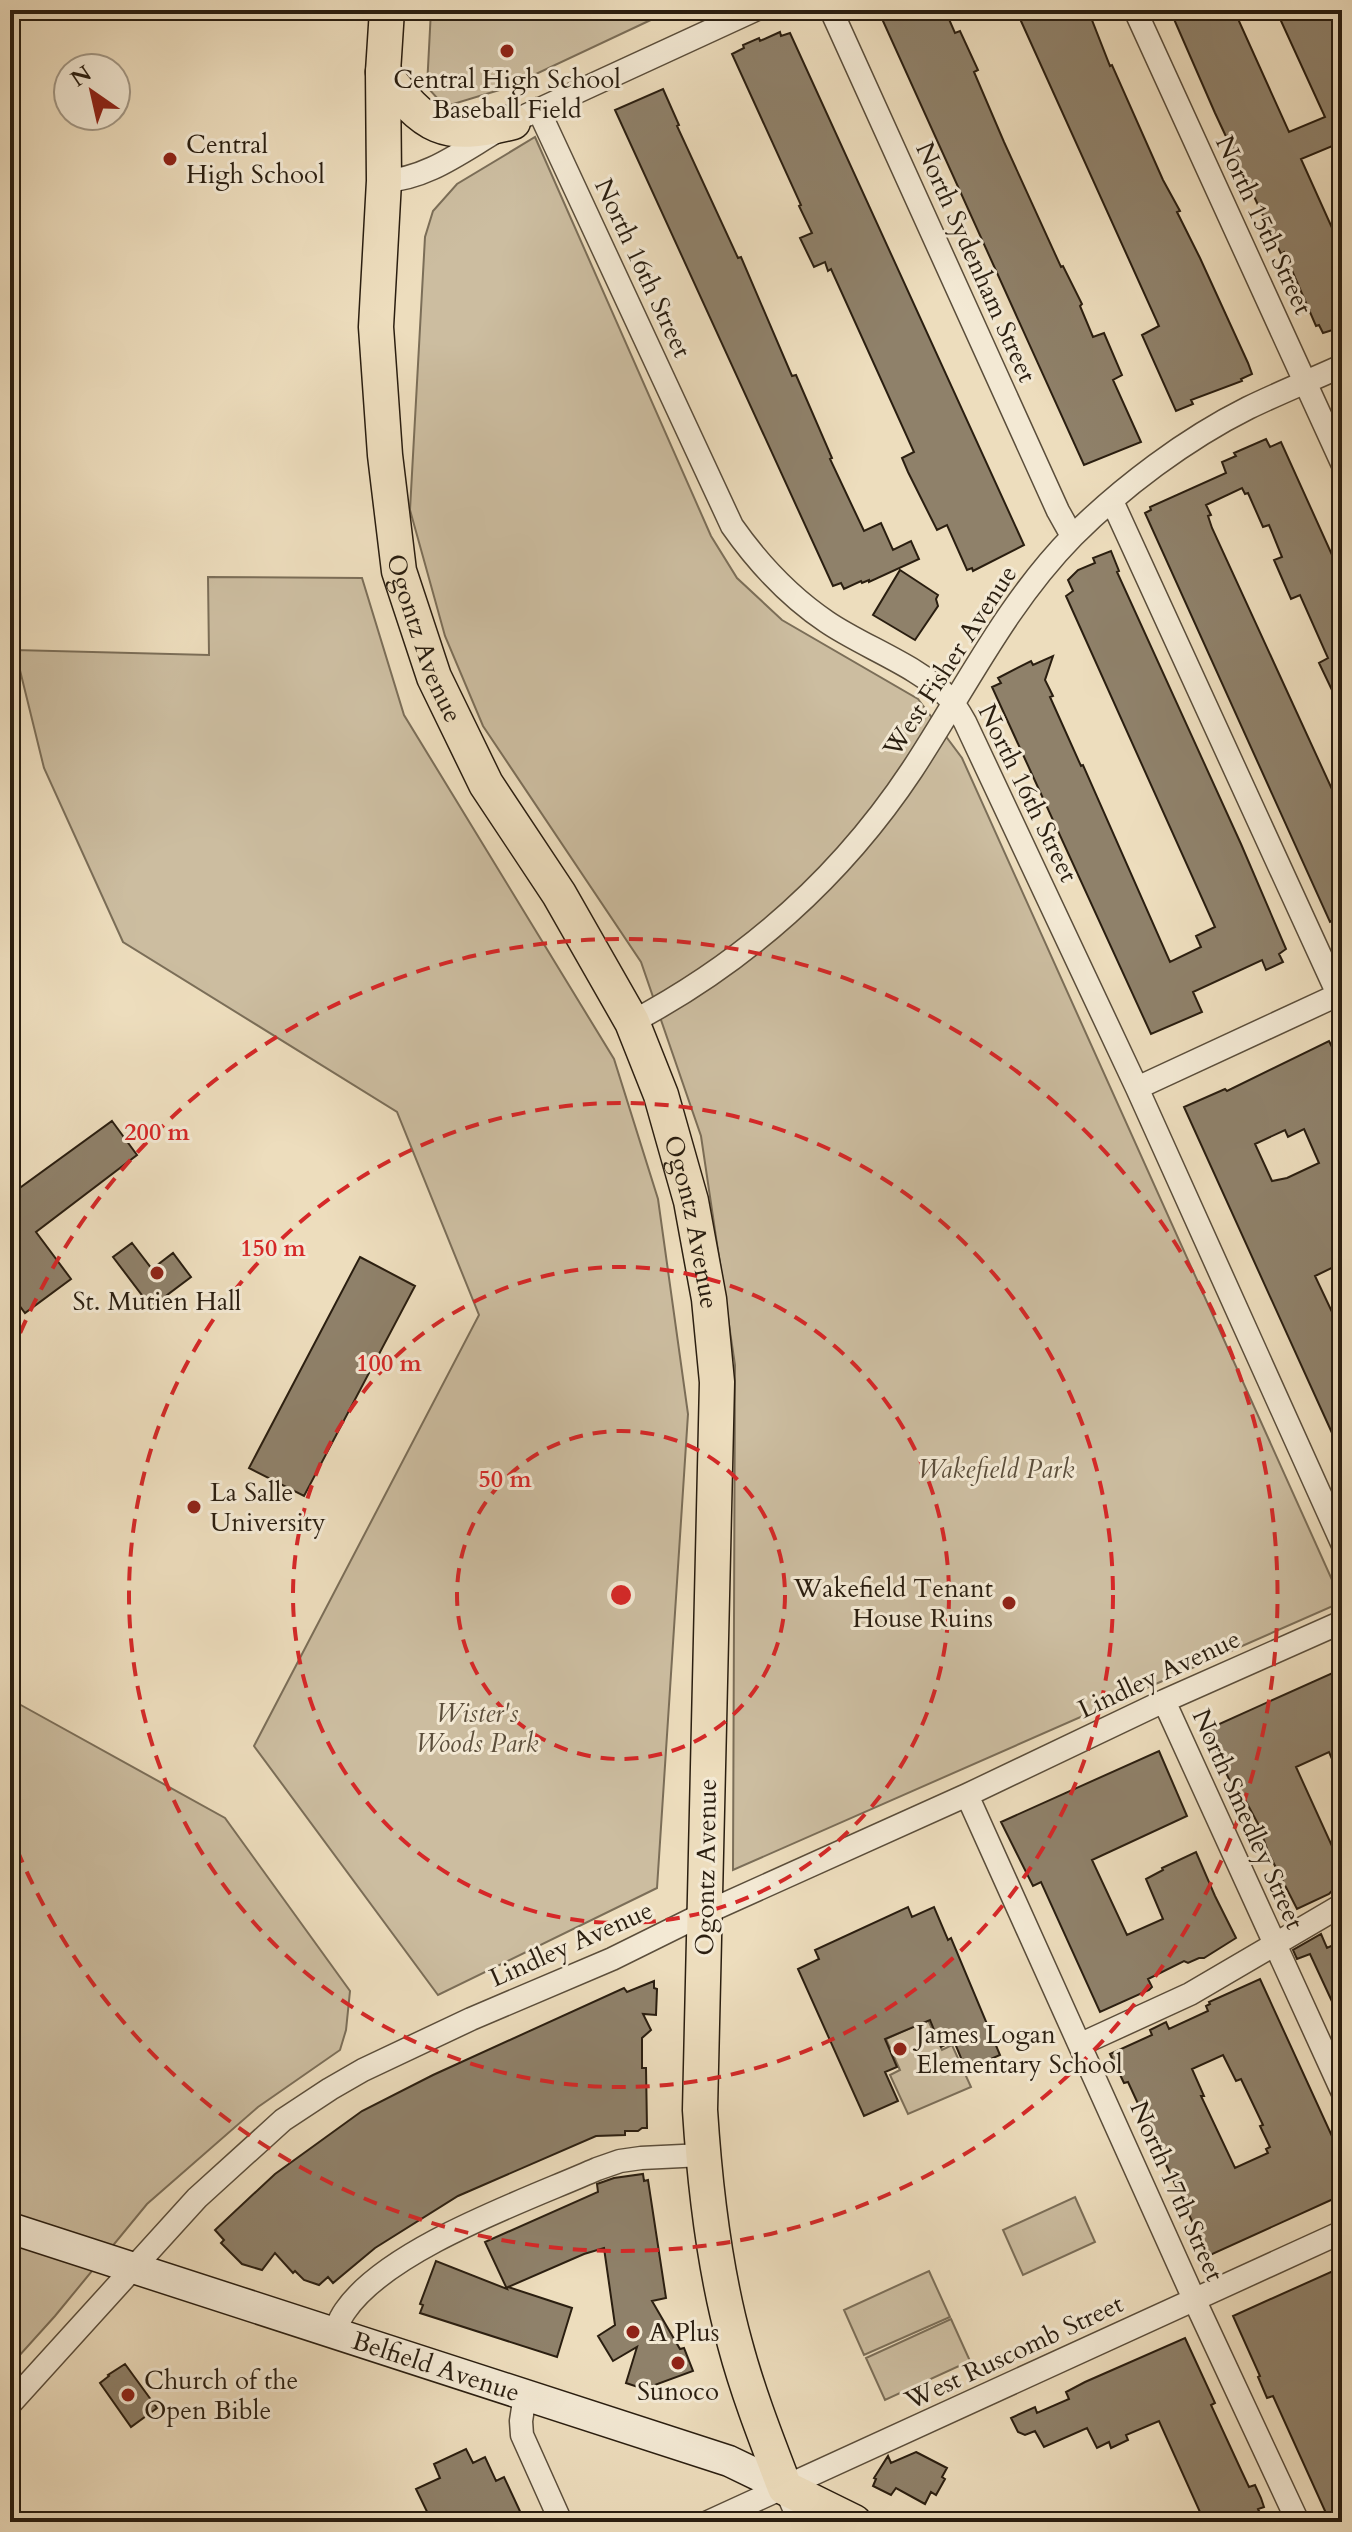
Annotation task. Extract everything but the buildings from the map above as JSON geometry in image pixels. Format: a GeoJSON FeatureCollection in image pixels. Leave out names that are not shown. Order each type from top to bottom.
{"type":"FeatureCollection","features":[{"type":"Feature","properties":{"kind":"main road","name":"Ogontz Avenue"},"geometry":{"type":"LineString","coordinates":[[387,10],[383,72],[384,181],[376,327],[385,455],[399,571],[434,677],[486,784],[559,894],[632,1022],[661,1095],[691,1201],[709,1299],[717,1382],[700,2110],[714,2250],[734,2341],[785,2488]]}},
{"type":"Feature","properties":{"kind":"main road"},"geometry":{"type":"LineString","coordinates":[[383,72],[423,119],[437,126],[453,130],[485,129],[526,116]]}},
{"type":"Feature","properties":{"kind":"main road","name":"Belfield Avenue"},"geometry":{"type":"LineString","coordinates":[[785,2488],[854,2522]]}},
{"type":"Feature","properties":{"kind":"street"},"geometry":{"type":"LineString","coordinates":[[384,181],[403,180],[422,173],[526,116],[755,10]]}},
{"type":"Feature","properties":{"kind":"street","name":"North Sydenham Street"},"geometry":{"type":"LineString","coordinates":[[831,10],[1072,536]]}},
{"type":"Feature","properties":{"kind":"street","name":"North 15th Street"},"geometry":{"type":"LineString","coordinates":[[1135,10],[1342,463]]}},
{"type":"Feature","properties":{"kind":"street","name":"North 16th Street"},"geometry":{"type":"LineString","coordinates":[[526,116],[732,526],[751,553],[817,614],[930,681],[953,703],[975,741],[1137,1088],[1342,1543]]}},
{"type":"Feature","properties":{"kind":"street","name":"West Fisher Avenue"},"geometry":{"type":"LineString","coordinates":[[632,1022],[672,1001],[729,963],[804,900],[834,869],[887,806],[1023,594],[1072,536],[1152,469],[1207,431],[1248,408],[1342,366]]}},
{"type":"Feature","properties":{"kind":"street"},"geometry":{"type":"LineString","coordinates":[[1112,501],[1341,997],[1137,1088]]}},
{"type":"Feature","properties":{"kind":"street","name":"Lindley Avenue"},"geometry":{"type":"LineString","coordinates":[[10,2404],[197,2198],[283,2120],[330,2089],[444,2032],[612,1959],[1164,1701],[1342,1622]]}},
{"type":"Feature","properties":{"kind":"street","name":"North Smedley Street"},"geometry":{"type":"LineString","coordinates":[[1164,1701],[1342,2091]]}},
{"type":"Feature","properties":{"kind":"street","name":"North 17th Street"},"geometry":{"type":"LineString","coordinates":[[967,1795],[1298,2522]]}},
{"type":"Feature","properties":{"kind":"street"},"geometry":{"type":"LineString","coordinates":[[1081,2044],[1190,1994],[1342,1905]]}},
{"type":"Feature","properties":{"kind":"street"},"geometry":{"type":"LineString","coordinates":[[334,2333],[345,2311],[371,2284],[408,2257],[452,2233],[620,2161],[703,2155]]}},
{"type":"Feature","properties":{"kind":"street","name":"Belfield Avenue"},"geometry":{"type":"LineString","coordinates":[[10,2228],[729,2461],[785,2488]]}},
{"type":"Feature","properties":{"kind":"street","name":"West Ruscomb Street"},"geometry":{"type":"LineString","coordinates":[[708,2522],[1342,2232]]}},
{"type":"Feature","properties":{"kind":"street"},"geometry":{"type":"LineString","coordinates":[[525,2395],[522,2435],[561,2522]]}},
{"type":"Feature","properties":{"kind":"street"},"geometry":{"type":"LineString","coordinates":[[785,2488],[800,2522]]}},
{"type":"Feature","properties":{"kind":"green space","name":"Central High School Baseball Field"},"geometry":{"type":"Polygon","coordinates":[[[431,10],[672,10],[506,88],[450,105],[438,99],[427,87],[431,10]]]}},
{"type":"Feature","properties":{"kind":"green space","name":"Wakefield Park"},"geometry":{"type":"Polygon","coordinates":[[[535,137],[711,536],[737,578],[782,620],[918,699],[962,758],[1342,1602],[733,1870],[735,1365],[701,1136],[641,962],[483,726],[445,636],[410,510],[425,237],[433,211],[457,184],[535,137]]]}},
{"type":"Feature","properties":{"kind":"green space","name":"Wister's Woods Park"},"geometry":{"type":"Polygon","coordinates":[[[208,577],[362,578],[404,715],[614,1059],[658,1199],[688,1414],[657,1888],[438,1995],[254,1746],[479,1315],[397,1112],[123,942],[44,768],[15,650],[209,655],[208,577]]]}},
{"type":"Feature","properties":{"kind":"green space"},"geometry":{"type":"Polygon","coordinates":[[[10,1699],[225,1818],[350,1991],[346,2030],[340,2050],[258,2107],[147,2204],[10,2366],[10,1699]]]}},
{"type":"Feature","properties":{"kind":"green space"},"geometry":{"type":"Polygon","coordinates":[[[928,2020],[942,2050],[952,2045],[971,2087],[908,2114],[890,2075],[900,2070],[886,2039],[928,2020]]]}},
{"type":"Feature","properties":{"kind":"green space"},"geometry":{"type":"Polygon","coordinates":[[[1075,2197],[1095,2242],[1023,2275],[1003,2230],[1075,2197]]]}},
{"type":"Feature","properties":{"kind":"green space"},"geometry":{"type":"Polygon","coordinates":[[[929,2271],[950,2317],[864,2355],[844,2310],[929,2271]]]}},
{"type":"Feature","properties":{"kind":"green space"},"geometry":{"type":"Polygon","coordinates":[[[951,2319],[970,2361],[885,2400],[866,2358],[951,2319]]]}},
{"type":"Feature","properties":{"kind":"place","name":"Central High School Baseball Field"},"geometry":{"type":"Point","coordinates":[507,51]}},
{"type":"Feature","properties":{"kind":"place","name":"Central High School"},"geometry":{"type":"Point","coordinates":[170,159]}},
{"type":"Feature","properties":{"kind":"place","name":"St. Mutien Hall"},"geometry":{"type":"Point","coordinates":[157,1273]}},
{"type":"Feature","properties":{"kind":"place","name":"La Salle University"},"geometry":{"type":"Point","coordinates":[194,1507]}},
{"type":"Feature","properties":{"kind":"place","name":"Wakefield Tenant House Ruins"},"geometry":{"type":"Point","coordinates":[1009,1603]}},
{"type":"Feature","properties":{"kind":"place","name":"James Logan Elementary School"},"geometry":{"type":"Point","coordinates":[900,2049]}},
{"type":"Feature","properties":{"kind":"place","name":"A Plus"},"geometry":{"type":"Point","coordinates":[633,2332]}},
{"type":"Feature","properties":{"kind":"place","name":"Sunoco"},"geometry":{"type":"Point","coordinates":[678,2363]}},
{"type":"Feature","properties":{"kind":"place","name":"Church of the Open Bible"},"geometry":{"type":"Point","coordinates":[128,2395]}}]}
